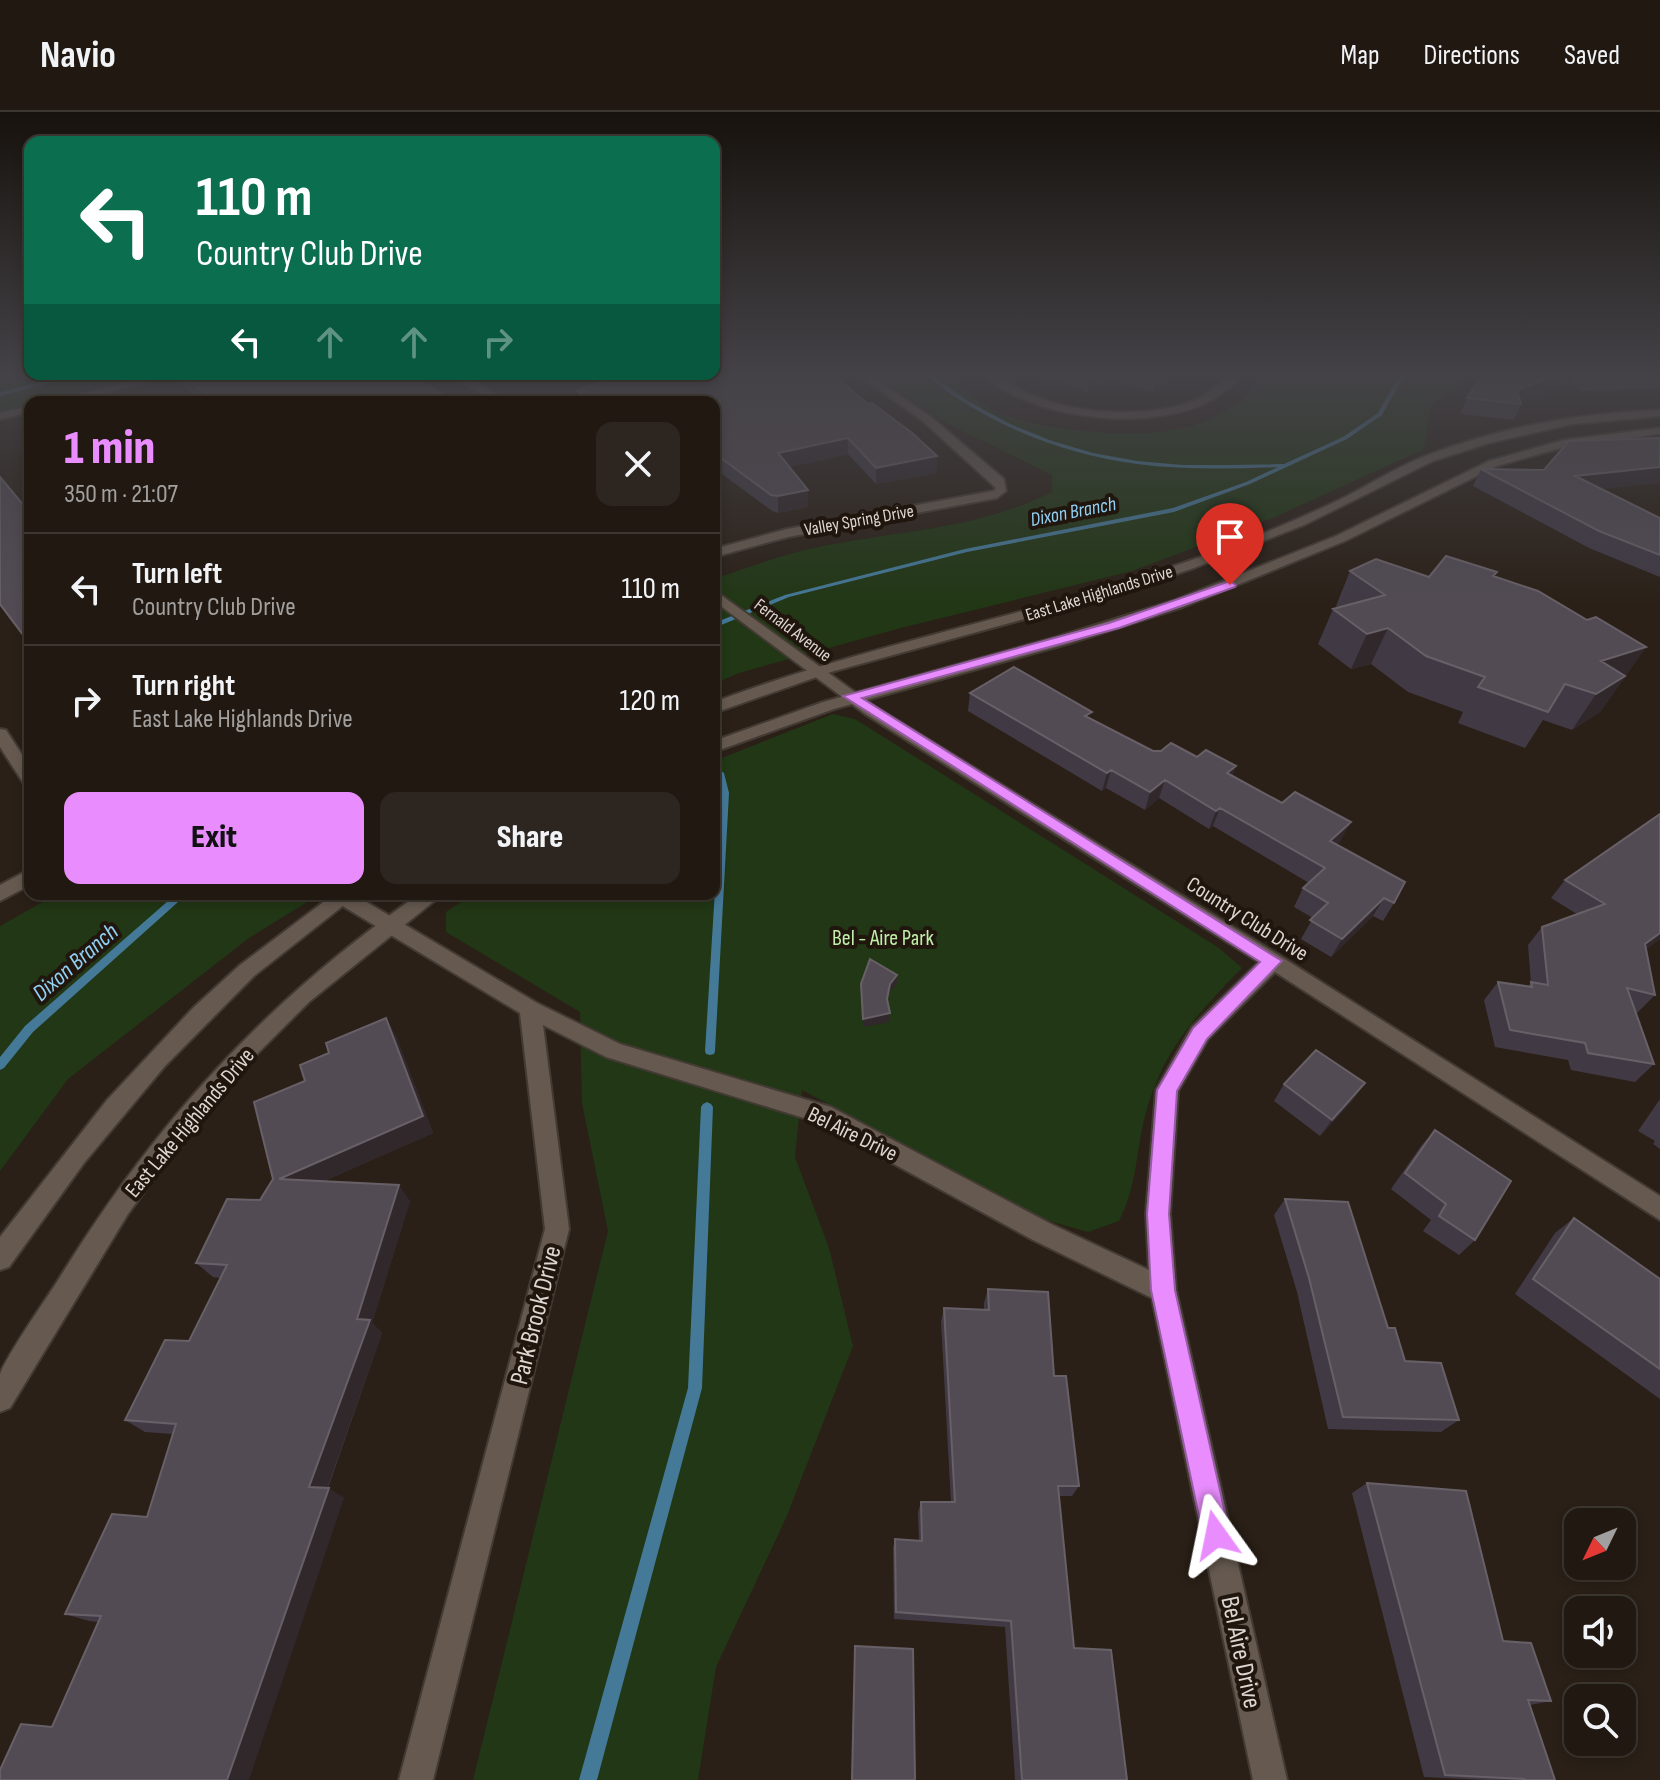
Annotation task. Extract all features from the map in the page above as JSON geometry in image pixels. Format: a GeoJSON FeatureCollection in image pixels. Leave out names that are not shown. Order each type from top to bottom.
{"type":"FeatureCollection","features":[{"type":"Feature","properties":{"kind":"street","name":"Valley Spring Drive"},"geometry":{"type":"LineString","coordinates":[[720,551],[817,527],[985,499],[1002,488],[1000,482],[963,450]]}},
{"type":"Feature","properties":{"kind":"street","name":"East Lake Highlands Drive"},"geometry":{"type":"LineString","coordinates":[[720,706],[813,671],[1041,612],[1172,571],[1317,514],[1426,460],[1455,450]]}},
{"type":"Feature","properties":{"kind":"street","name":"East Lake Highlands Drive"},"geometry":{"type":"LineString","coordinates":[[720,745],[850,696],[1100,630],[1175,605],[1314,551],[1454,480],[1536,450]]}},
{"type":"Feature","properties":{"kind":"street","name":"Fernald Avenue"},"geometry":{"type":"LineString","coordinates":[[720,599],[772,641],[850,696]]}},
{"type":"Feature","properties":{"kind":"street","name":"Country Club Drive"},"geometry":{"type":"LineString","coordinates":[[850,696],[1273,961],[1660,1209]]}},
{"type":"Feature","properties":{"kind":"street"},"geometry":{"type":"LineString","coordinates":[[0,734],[24,771]]}},
{"type":"Feature","properties":{"kind":"street"},"geometry":{"type":"LineString","coordinates":[[0,894],[24,880]]}},
{"type":"Feature","properties":{"kind":"street"},"geometry":{"type":"LineString","coordinates":[[0,1258],[66,1165],[133,1083],[205,1010],[266,956],[340,900]]}},
{"type":"Feature","properties":{"kind":"street"},"geometry":{"type":"LineString","coordinates":[[351,900],[530,1009]]}},
{"type":"Feature","properties":{"kind":"street","name":"East Lake Highlands Drive"},"geometry":{"type":"LineString","coordinates":[[0,1398],[119,1205],[167,1142],[281,1015],[388,925],[424,900]]}},
{"type":"Feature","properties":{"kind":"street","name":"Bel Aire Drive"},"geometry":{"type":"LineString","coordinates":[[1270,1780],[1163,1290],[1158,1214],[1167,1090],[1200,1033],[1273,961]]}},
{"type":"Feature","properties":{"kind":"street","name":"Bel Aire Drive"},"geometry":{"type":"LineString","coordinates":[[530,1009],[614,1051],[823,1114],[1042,1232],[1163,1290]]}},
{"type":"Feature","properties":{"kind":"street","name":"Park Brook Drive"},"geometry":{"type":"LineString","coordinates":[[416,1780],[557,1229],[530,1009]]}},
{"type":"Feature","properties":{"kind":"green space"},"geometry":{"type":"Polygon","coordinates":[[[1001,450],[1422,450],[1275,517],[1132,571],[901,628],[739,673],[720,681],[720,577],[801,551],[994,515],[1052,492],[1052,475],[1001,450]]]}},
{"type":"Feature","properties":{"kind":"green space","name":"Bel - Aire Park"},"geometry":{"type":"Polygon","coordinates":[[[833,714],[855,719],[1219,948],[1242,968],[1194,1020],[1160,1074],[1144,1120],[1129,1197],[1119,1221],[1088,1232],[1042,1219],[802,1090],[795,1157],[829,1248],[853,1346],[786,1518],[716,1667],[698,1780],[473,1780],[608,1231],[582,1103],[580,1012],[446,932],[446,912],[464,900],[720,900],[720,759],[833,714]]]}},
{"type":"Feature","properties":{"kind":"green space"},"geometry":{"type":"Polygon","coordinates":[[[46,900],[310,900],[249,938],[68,1079],[0,1171],[0,926],[46,900]]]}},
{"type":"Feature","properties":{"kind":"building"},"geometry":{"type":"Polygon","coordinates":[[[720,450],[793,450],[778,453],[808,490],[771,495],[720,457],[720,450]]]}},
{"type":"Feature","properties":{"kind":"building"},"geometry":{"type":"Polygon","coordinates":[[[859,450],[930,450],[937,456],[876,468],[859,450]]]}},
{"type":"Feature","properties":{"kind":"building"},"geometry":{"type":"Polygon","coordinates":[[[1561,450],[1660,450],[1660,467],[1575,476],[1660,518],[1660,555],[1599,531],[1481,469],[1544,470],[1561,450]]]}},
{"type":"Feature","properties":{"kind":"building"},"geometry":{"type":"Polygon","coordinates":[[[0,477],[24,506],[24,636],[0,604],[0,477]]]}},
{"type":"Feature","properties":{"kind":"building"},"geometry":{"type":"Polygon","coordinates":[[[1446,556],[1497,572],[1493,576],[1538,591],[1587,620],[1596,617],[1646,647],[1601,661],[1625,676],[1596,694],[1565,684],[1548,712],[1478,687],[1485,677],[1426,656],[1388,628],[1367,634],[1333,609],[1385,595],[1350,571],[1376,559],[1429,577],[1446,556]]]}},
{"type":"Feature","properties":{"kind":"building"},"geometry":{"type":"Polygon","coordinates":[[[1014,667],[1092,712],[1085,716],[1153,751],[1161,751],[1171,743],[1197,757],[1206,750],[1236,766],[1227,773],[1282,803],[1295,792],[1351,822],[1330,841],[1405,882],[1394,903],[1384,898],[1342,939],[1310,920],[1328,903],[1303,888],[1325,868],[1220,808],[1216,811],[1165,780],[1150,792],[1111,770],[1107,773],[970,693],[1014,667]]]}},
{"type":"Feature","properties":{"kind":"building"},"geometry":{"type":"Polygon","coordinates":[[[1660,814],[1660,933],[1645,944],[1655,995],[1627,988],[1654,1064],[1588,1053],[1585,1043],[1510,1030],[1498,982],[1532,987],[1531,982],[1548,985],[1542,927],[1605,904],[1565,880],[1660,814]]]}},
{"type":"Feature","properties":{"kind":"building"},"geometry":{"type":"Polygon","coordinates":[[[870,959],[897,975],[890,984],[887,999],[890,1013],[863,1019],[861,984],[870,959]]]}},
{"type":"Feature","properties":{"kind":"building"},"geometry":{"type":"Polygon","coordinates":[[[386,1018],[423,1116],[279,1179],[399,1185],[357,1319],[370,1320],[309,1487],[329,1488],[227,1780],[0,1780],[0,1770],[21,1724],[52,1727],[101,1616],[65,1614],[112,1514],[147,1517],[176,1424],[125,1420],[165,1340],[189,1341],[227,1265],[196,1263],[227,1199],[260,1200],[273,1179],[254,1102],[305,1081],[300,1065],[329,1053],[326,1043],[386,1018]]]}},
{"type":"Feature","properties":{"kind":"building"},"geometry":{"type":"Polygon","coordinates":[[[1316,1050],[1365,1083],[1332,1120],[1284,1084],[1316,1050]]]}},
{"type":"Feature","properties":{"kind":"building"},"geometry":{"type":"Polygon","coordinates":[[[1435,1130],[1511,1181],[1475,1240],[1439,1216],[1446,1204],[1405,1173],[1435,1130]]]}},
{"type":"Feature","properties":{"kind":"building"},"geometry":{"type":"Polygon","coordinates":[[[1285,1199],[1348,1202],[1388,1328],[1395,1328],[1405,1361],[1441,1363],[1459,1420],[1343,1417],[1309,1278],[1285,1199]]]}},
{"type":"Feature","properties":{"kind":"building"},"geometry":{"type":"Polygon","coordinates":[[[1574,1218],[1660,1279],[1660,1369],[1533,1279],[1574,1218]]]}},
{"type":"Feature","properties":{"kind":"building"},"geometry":{"type":"Polygon","coordinates":[[[988,1289],[1048,1292],[1054,1376],[1066,1376],[1079,1486],[1058,1486],[1074,1648],[1111,1650],[1127,1780],[1022,1780],[1011,1621],[896,1612],[895,1539],[922,1541],[921,1502],[955,1502],[944,1308],[989,1310],[988,1289]]]}},
{"type":"Feature","properties":{"kind":"building"},"geometry":{"type":"Polygon","coordinates":[[[1367,1483],[1466,1491],[1503,1641],[1531,1643],[1551,1701],[1528,1700],[1555,1780],[1445,1775],[1367,1483]]]}},
{"type":"Feature","properties":{"kind":"building"},"geometry":{"type":"Polygon","coordinates":[[[855,1646],[913,1649],[915,1780],[852,1780],[855,1646]]]}},
{"type":"Feature","properties":{"kind":"waterway"},"geometry":{"type":"LineString","coordinates":[[1075,450],[1137,463],[1231,467],[1282,465]]}},
{"type":"Feature","properties":{"kind":"waterway","name":"Dixon Branch"},"geometry":{"type":"LineString","coordinates":[[720,624],[787,596],[967,550],[1174,510],[1248,483],[1319,450]]}},
{"type":"Feature","properties":{"kind":"waterway"},"geometry":{"type":"LineString","coordinates":[[720,773],[725,793],[720,879]]}},
{"type":"Feature","properties":{"kind":"waterway","name":"Dixon Branch"},"geometry":{"type":"LineString","coordinates":[[0,1065],[29,1029],[175,900]]}},
{"type":"Feature","properties":{"kind":"waterway"},"geometry":{"type":"LineString","coordinates":[[710,1051],[719,900]]}},
{"type":"Feature","properties":{"kind":"waterway"},"geometry":{"type":"LineString","coordinates":[[588,1780],[695,1388],[707,1107]]}},
{"type":"Feature","properties":{"kind":"route"},"geometry":{"type":"LineString","coordinates":[[1216,1535],[1163,1290],[1158,1214],[1167,1090],[1200,1033],[1273,961],[850,696],[1114,626],[1230,585]]}}]}
